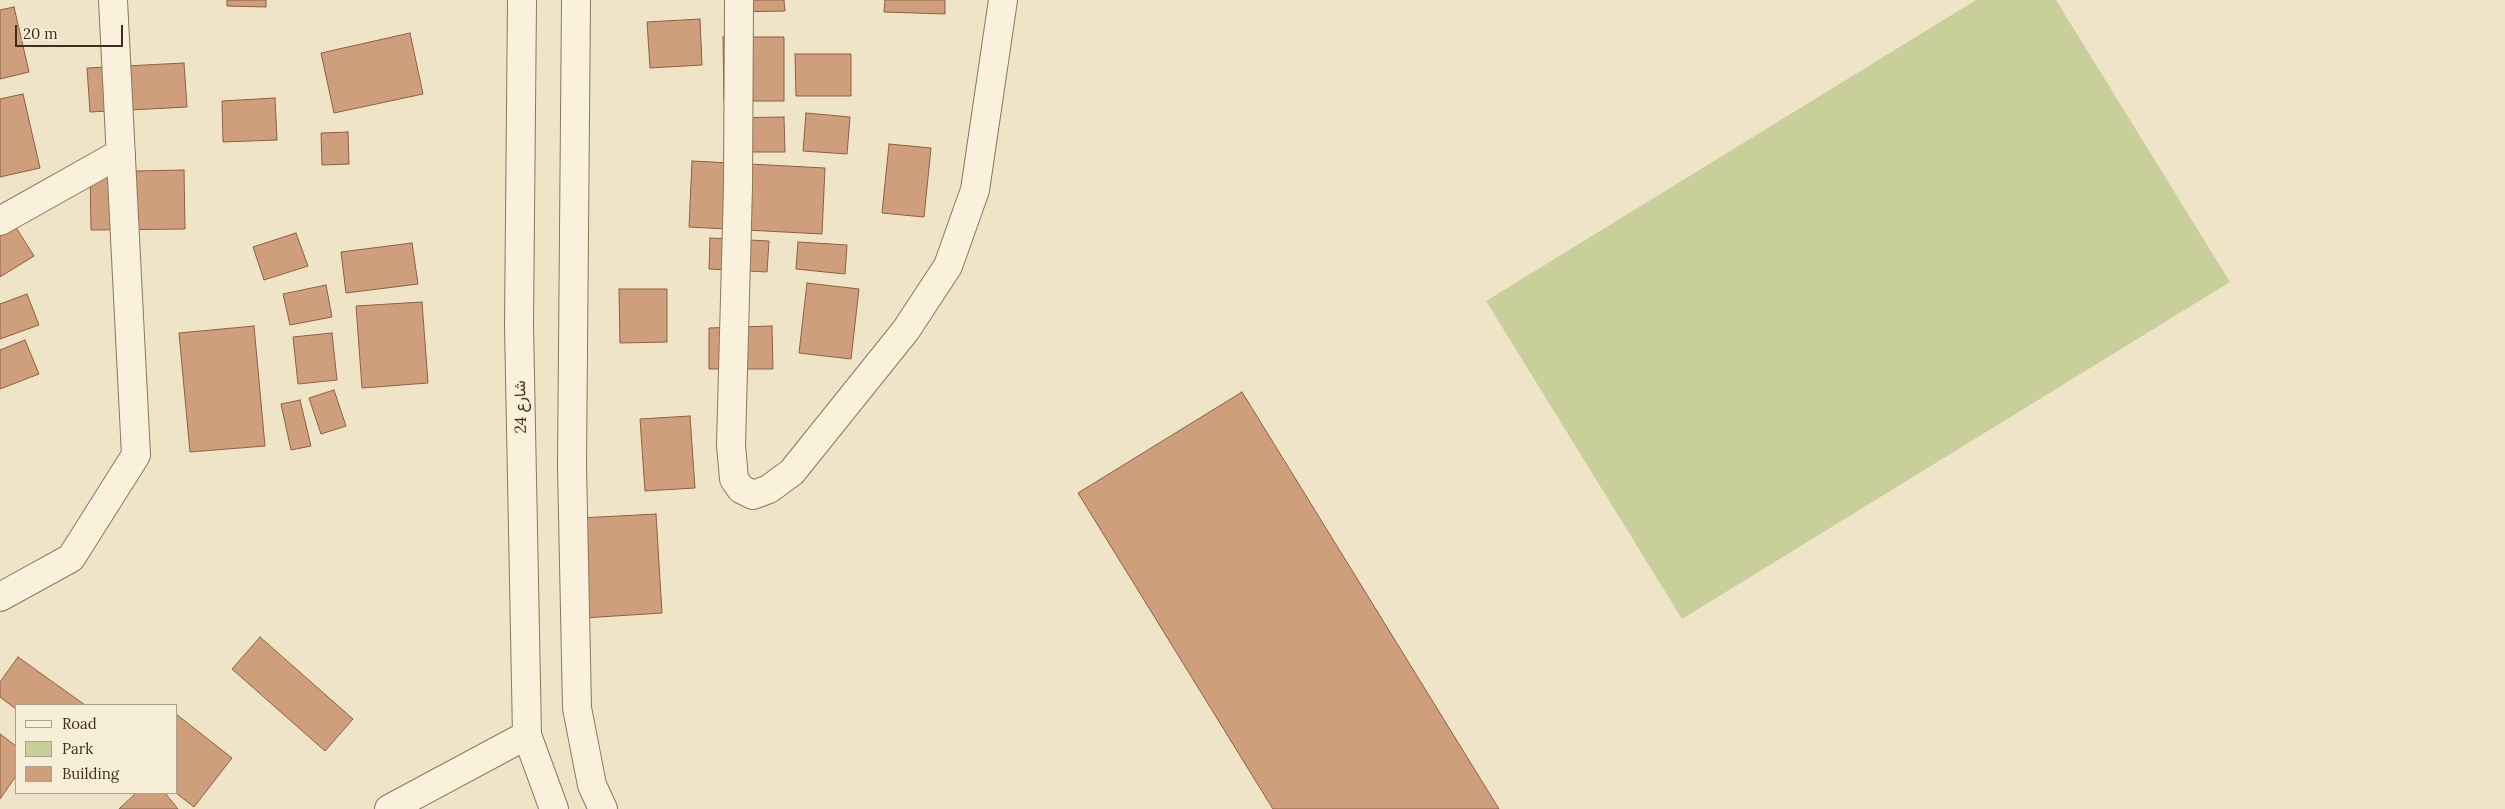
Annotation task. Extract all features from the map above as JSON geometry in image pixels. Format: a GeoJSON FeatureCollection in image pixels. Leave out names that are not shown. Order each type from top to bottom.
{"type":"FeatureCollection","features":[{"type":"Feature","properties":{"kind":"street"},"geometry":{"type":"LineString","coordinates":[[0,597],[71,558],[136,455],[113,0]]}},
{"type":"Feature","properties":{"kind":"street","name":"شارع 24"},"geometry":{"type":"LineString","coordinates":[[522,0],[519,325],[527,736],[554,809]]}},
{"type":"Feature","properties":{"kind":"street"},"geometry":{"type":"LineString","coordinates":[[576,0],[572,465],[577,708],[592,785],[603,809]]}},
{"type":"Feature","properties":{"kind":"street"},"geometry":{"type":"LineString","coordinates":[[739,0],[738,187],[731,445],[734,479],[740,489],[753,495],[769,489],[792,472],[906,330],[948,266],[975,190],[1003,0]]}},
{"type":"Feature","properties":{"kind":"street"},"geometry":{"type":"LineString","coordinates":[[0,221],[121,153]]}},
{"type":"Feature","properties":{"kind":"street"},"geometry":{"type":"LineString","coordinates":[[389,809],[527,736]]}},
{"type":"Feature","properties":{"kind":"green space"},"geometry":{"type":"Polygon","coordinates":[[[1976,0],[2056,0],[2230,282],[1682,619],[1486,301],[1976,0]]]}},
{"type":"Feature","properties":{"kind":"building"},"geometry":{"type":"Polygon","coordinates":[[[227,0],[266,0],[266,7],[227,6],[227,0]]]}},
{"type":"Feature","properties":{"kind":"building"},"geometry":{"type":"Polygon","coordinates":[[[732,0],[784,0],[785,11],[733,12],[732,0]]]}},
{"type":"Feature","properties":{"kind":"building"},"geometry":{"type":"Polygon","coordinates":[[[885,0],[945,0],[945,14],[884,12],[885,0]]]}},
{"type":"Feature","properties":{"kind":"building"},"geometry":{"type":"Polygon","coordinates":[[[14,7],[29,72],[0,79],[0,10],[14,7]]]}},
{"type":"Feature","properties":{"kind":"building"},"geometry":{"type":"Polygon","coordinates":[[[700,19],[702,65],[650,68],[647,22],[700,19]]]}},
{"type":"Feature","properties":{"kind":"building"},"geometry":{"type":"Polygon","coordinates":[[[410,33],[423,94],[334,113],[321,53],[410,33]]]}},
{"type":"Feature","properties":{"kind":"building"},"geometry":{"type":"Polygon","coordinates":[[[723,37],[784,37],[784,101],[724,101],[723,37]]]}},
{"type":"Feature","properties":{"kind":"building"},"geometry":{"type":"Polygon","coordinates":[[[795,54],[851,54],[851,96],[796,96],[795,54]]]}},
{"type":"Feature","properties":{"kind":"building"},"geometry":{"type":"Polygon","coordinates":[[[184,63],[187,107],[90,112],[87,68],[184,63]]]}},
{"type":"Feature","properties":{"kind":"building"},"geometry":{"type":"Polygon","coordinates":[[[23,94],[40,168],[0,177],[0,99],[23,94]]]}},
{"type":"Feature","properties":{"kind":"building"},"geometry":{"type":"Polygon","coordinates":[[[275,98],[277,140],[223,142],[222,101],[275,98]]]}},
{"type":"Feature","properties":{"kind":"building"},"geometry":{"type":"Polygon","coordinates":[[[806,113],[850,117],[847,154],[803,151],[806,113]]]}},
{"type":"Feature","properties":{"kind":"building"},"geometry":{"type":"Polygon","coordinates":[[[784,117],[785,152],[726,152],[726,118],[784,117]]]}},
{"type":"Feature","properties":{"kind":"building"},"geometry":{"type":"Polygon","coordinates":[[[348,132],[349,164],[322,165],[321,133],[348,132]]]}},
{"type":"Feature","properties":{"kind":"building"},"geometry":{"type":"Polygon","coordinates":[[[889,144],[931,148],[924,217],[882,213],[889,144]]]}},
{"type":"Feature","properties":{"kind":"building"},"geometry":{"type":"Polygon","coordinates":[[[692,161],[825,168],[822,234],[689,227],[692,161]]]}},
{"type":"Feature","properties":{"kind":"building"},"geometry":{"type":"Polygon","coordinates":[[[184,170],[185,229],[91,230],[90,172],[184,170]]]}},
{"type":"Feature","properties":{"kind":"building"},"geometry":{"type":"Polygon","coordinates":[[[15,226],[34,256],[0,277],[0,236],[15,226]]]}},
{"type":"Feature","properties":{"kind":"building"},"geometry":{"type":"Polygon","coordinates":[[[296,233],[308,266],[264,280],[253,247],[296,233]]]}},
{"type":"Feature","properties":{"kind":"building"},"geometry":{"type":"Polygon","coordinates":[[[710,238],[769,241],[767,272],[709,269],[710,238]]]}},
{"type":"Feature","properties":{"kind":"building"},"geometry":{"type":"Polygon","coordinates":[[[798,242],[847,245],[845,274],[796,269],[798,242]]]}},
{"type":"Feature","properties":{"kind":"building"},"geometry":{"type":"Polygon","coordinates":[[[412,243],[418,284],[346,293],[341,252],[412,243]]]}},
{"type":"Feature","properties":{"kind":"building"},"geometry":{"type":"Polygon","coordinates":[[[807,283],[859,289],[851,359],[799,353],[807,283]]]}},
{"type":"Feature","properties":{"kind":"building"},"geometry":{"type":"Polygon","coordinates":[[[326,285],[332,317],[290,325],[283,294],[326,285]]]}},
{"type":"Feature","properties":{"kind":"building"},"geometry":{"type":"Polygon","coordinates":[[[619,289],[667,289],[667,342],[620,343],[619,289]]]}},
{"type":"Feature","properties":{"kind":"building"},"geometry":{"type":"Polygon","coordinates":[[[27,294],[39,325],[0,339],[0,304],[27,294]]]}},
{"type":"Feature","properties":{"kind":"building"},"geometry":{"type":"Polygon","coordinates":[[[422,302],[428,383],[362,388],[356,306],[422,302]]]}},
{"type":"Feature","properties":{"kind":"building"},"geometry":{"type":"Polygon","coordinates":[[[254,326],[265,446],[190,452],[179,333],[254,326]]]}},
{"type":"Feature","properties":{"kind":"building"},"geometry":{"type":"Polygon","coordinates":[[[772,326],[773,369],[709,369],[709,328],[772,326]]]}},
{"type":"Feature","properties":{"kind":"building"},"geometry":{"type":"Polygon","coordinates":[[[332,333],[337,380],[298,384],[293,337],[332,333]]]}},
{"type":"Feature","properties":{"kind":"building"},"geometry":{"type":"Polygon","coordinates":[[[25,340],[39,374],[0,389],[0,350],[25,340]]]}},
{"type":"Feature","properties":{"kind":"building"},"geometry":{"type":"Polygon","coordinates":[[[334,390],[346,426],[321,434],[309,398],[334,390]]]}},
{"type":"Feature","properties":{"kind":"building"},"geometry":{"type":"Polygon","coordinates":[[[1242,392],[1499,809],[1273,809],[1078,493],[1242,392]]]}},
{"type":"Feature","properties":{"kind":"building"},"geometry":{"type":"Polygon","coordinates":[[[300,400],[311,446],[291,450],[281,404],[300,400]]]}},
{"type":"Feature","properties":{"kind":"building"},"geometry":{"type":"Polygon","coordinates":[[[690,416],[695,488],[645,491],[640,419],[690,416]]]}},
{"type":"Feature","properties":{"kind":"building"},"geometry":{"type":"Polygon","coordinates":[[[656,514],[662,613],[568,619],[561,519],[656,514]]]}},
{"type":"Feature","properties":{"kind":"building"},"geometry":{"type":"Polygon","coordinates":[[[260,637],[353,719],[325,751],[232,669],[260,637]]]}},
{"type":"Feature","properties":{"kind":"building"},"geometry":{"type":"Polygon","coordinates":[[[18,657],[84,704],[15,704],[15,708],[0,697],[0,682],[18,657]]]}},
{"type":"Feature","properties":{"kind":"building"},"geometry":{"type":"Polygon","coordinates":[[[178,716],[232,758],[194,807],[177,794],[178,716]]]}},
{"type":"Feature","properties":{"kind":"building"},"geometry":{"type":"Polygon","coordinates":[[[0,734],[15,745],[15,777],[0,799],[0,734]]]}},
{"type":"Feature","properties":{"kind":"building"},"geometry":{"type":"Polygon","coordinates":[[[135,794],[166,794],[178,809],[119,809],[135,794]]]}}]}
